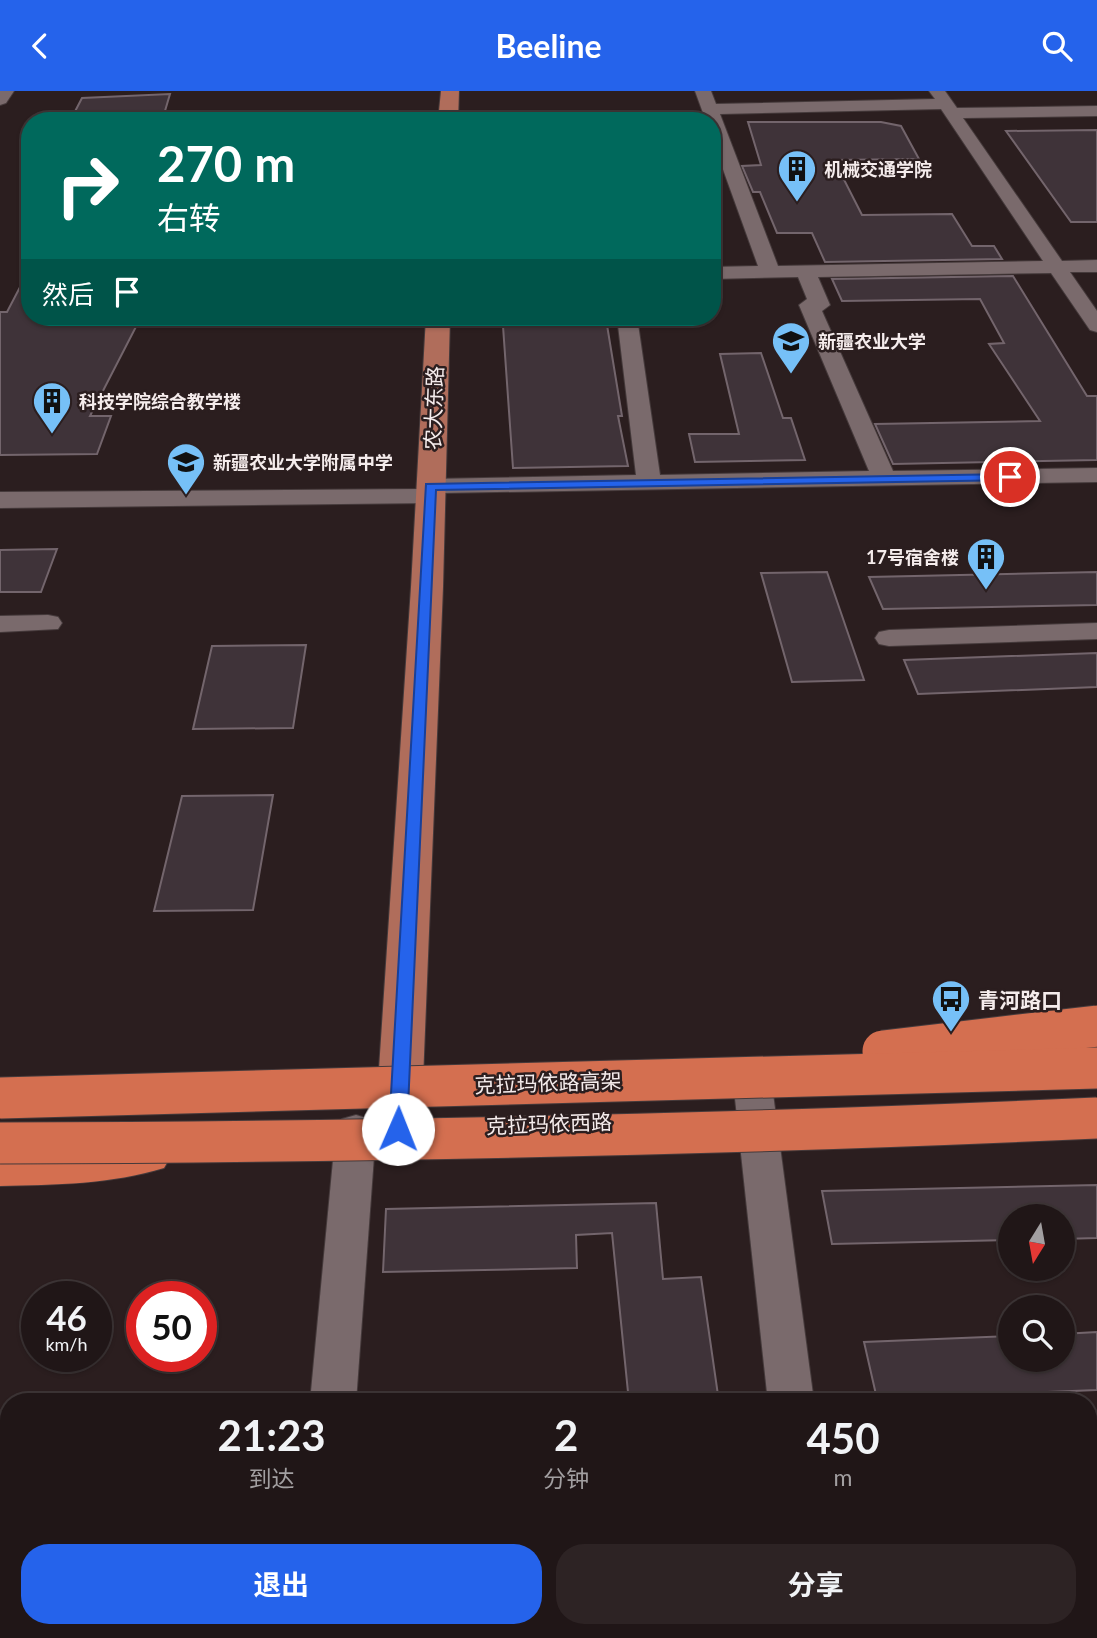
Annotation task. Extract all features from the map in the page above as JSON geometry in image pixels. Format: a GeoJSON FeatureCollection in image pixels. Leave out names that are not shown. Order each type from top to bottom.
{"type":"FeatureCollection","features":[{"type":"Feature","properties":{"kind":"highway"},"geometry":{"type":"LineString","coordinates":[[636,1079],[1097,1026]]}},
{"type":"Feature","properties":{"kind":"highway","name":"克拉玛依路高架"},"geometry":{"type":"LineString","coordinates":[[0,1098],[1097,1068]]}},
{"type":"Feature","properties":{"kind":"highway"},"geometry":{"type":"LineString","coordinates":[[0,1143],[250,1142],[838,1130],[1097,1118]]}},
{"type":"Feature","properties":{"kind":"highway"},"geometry":{"type":"LineString","coordinates":[[838,1130],[1097,1133]]}},
{"type":"Feature","properties":{"kind":"highway"},"geometry":{"type":"LineString","coordinates":[[0,1169],[1097,1133]]}},
{"type":"Feature","properties":{"kind":"highway"},"geometry":{"type":"LineString","coordinates":[[70,1167],[250,1142]]}},
{"type":"Feature","properties":{"kind":"main road"},"geometry":{"type":"LineString","coordinates":[[449,112],[450,91]]}},
{"type":"Feature","properties":{"kind":"main road","name":"农大东路"},"geometry":{"type":"LineString","coordinates":[[377,1129],[399,1080],[438,326]]}},
{"type":"Feature","properties":{"kind":"main road"},"geometry":{"type":"LineString","coordinates":[[0,1088],[751,1071],[1097,1058]]}},
{"type":"Feature","properties":{"kind":"main road","name":"克拉玛依西路"},"geometry":{"type":"LineString","coordinates":[[0,1134],[377,1129],[1097,1102]]}},
{"type":"Feature","properties":{"kind":"street"},"geometry":{"type":"LineString","coordinates":[[0,100],[5,91]]}},
{"type":"Feature","properties":{"kind":"street"},"geometry":{"type":"LineString","coordinates":[[703,91],[710,112]]}},
{"type":"Feature","properties":{"kind":"street"},"geometry":{"type":"LineString","coordinates":[[709,109],[945,103],[1097,111]]}},
{"type":"Feature","properties":{"kind":"street"},"geometry":{"type":"LineString","coordinates":[[945,103],[1097,325]]}},
{"type":"Feature","properties":{"kind":"street"},"geometry":{"type":"LineString","coordinates":[[721,141],[770,272]]}},
{"type":"Feature","properties":{"kind":"street"},"geometry":{"type":"LineString","coordinates":[[721,273],[1097,266]]}},
{"type":"Feature","properties":{"kind":"street"},"geometry":{"type":"LineString","coordinates":[[806,272],[820,305],[809,305],[884,479]]}},
{"type":"Feature","properties":{"kind":"street"},"geometry":{"type":"LineString","coordinates":[[628,326],[649,483]]}},
{"type":"Feature","properties":{"kind":"street"},"geometry":{"type":"LineString","coordinates":[[0,500],[884,479],[1093,482]]}},
{"type":"Feature","properties":{"kind":"street"},"geometry":{"type":"LineString","coordinates":[[0,624],[48,623]]}},
{"type":"Feature","properties":{"kind":"street"},"geometry":{"type":"LineString","coordinates":[[888,638],[1097,631]]}},
{"type":"Feature","properties":{"kind":"street"},"geometry":{"type":"LineString","coordinates":[[751,1071],[789,1393]]}},
{"type":"Feature","properties":{"kind":"street"},"geometry":{"type":"LineString","coordinates":[[334,1393],[377,1129]]}},
{"type":"Feature","properties":{"kind":"building"},"geometry":{"type":"Polygon","coordinates":[[[170,94],[165,112],[75,112],[82,98],[170,94]]]}},
{"type":"Feature","properties":{"kind":"building"},"geometry":{"type":"Polygon","coordinates":[[[748,122],[881,122],[901,126],[919,159],[834,160],[862,215],[952,214],[972,246],[994,246],[1002,259],[825,262],[812,233],[777,233],[760,192],[753,192],[742,166],[761,165],[748,122]]]}},
{"type":"Feature","properties":{"kind":"building"},"geometry":{"type":"Polygon","coordinates":[[[1097,130],[1097,222],[1071,222],[1006,131],[1097,130]]]}},
{"type":"Feature","properties":{"kind":"building"},"geometry":{"type":"Polygon","coordinates":[[[1013,276],[1087,396],[1097,396],[1097,460],[893,464],[875,424],[1040,421],[989,344],[1004,343],[980,299],[842,301],[832,279],[1013,276]]]}},
{"type":"Feature","properties":{"kind":"building"},"geometry":{"type":"Polygon","coordinates":[[[21,285],[21,326],[136,326],[90,416],[111,416],[97,454],[0,455],[0,312],[7,312],[21,285]]]}},
{"type":"Feature","properties":{"kind":"building"},"geometry":{"type":"Polygon","coordinates":[[[503,326],[607,326],[622,416],[618,416],[628,466],[513,468],[503,326]]]}},
{"type":"Feature","properties":{"kind":"building"},"geometry":{"type":"Polygon","coordinates":[[[761,353],[783,418],[791,418],[805,460],[695,462],[689,434],[739,434],[720,354],[761,353]]]}},
{"type":"Feature","properties":{"kind":"building"},"geometry":{"type":"Polygon","coordinates":[[[57,549],[41,592],[0,592],[0,550],[57,549]]]}},
{"type":"Feature","properties":{"kind":"building"},"geometry":{"type":"Polygon","coordinates":[[[827,572],[864,680],[792,682],[761,573],[827,572]]]}},
{"type":"Feature","properties":{"kind":"building","name":"17号宿舍楼"},"geometry":{"type":"Polygon","coordinates":[[[1097,572],[1097,605],[883,609],[869,577],[1097,572]]]}},
{"type":"Feature","properties":{"kind":"building"},"geometry":{"type":"Polygon","coordinates":[[[306,645],[293,728],[193,729],[212,646],[306,645]]]}},
{"type":"Feature","properties":{"kind":"building"},"geometry":{"type":"Polygon","coordinates":[[[1097,653],[1097,687],[918,694],[904,660],[1097,653]]]}},
{"type":"Feature","properties":{"kind":"building"},"geometry":{"type":"Polygon","coordinates":[[[273,795],[253,910],[154,911],[182,796],[273,795]]]}},
{"type":"Feature","properties":{"kind":"building"},"geometry":{"type":"Polygon","coordinates":[[[1097,1185],[1097,1238],[1075,1239],[1075,1204],[998,1204],[998,1240],[832,1244],[822,1191],[1097,1185]]]}},
{"type":"Feature","properties":{"kind":"building"},"geometry":{"type":"Polygon","coordinates":[[[656,1203],[663,1279],[701,1277],[718,1393],[628,1393],[612,1233],[576,1235],[577,1268],[383,1272],[386,1209],[656,1203]]]}},
{"type":"Feature","properties":{"kind":"building"},"geometry":{"type":"Polygon","coordinates":[[[1097,1332],[1097,1390],[876,1393],[864,1342],[998,1336],[998,1372],[1075,1372],[1075,1333],[1097,1332]]]}},
{"type":"Feature","properties":{"kind":"place","name":"机械交通学院"},"geometry":{"type":"Point","coordinates":[797,203]}},
{"type":"Feature","properties":{"kind":"place","name":"新疆农业大学"},"geometry":{"type":"Point","coordinates":[791,375]}},
{"type":"Feature","properties":{"kind":"place","name":"科技学院综合教学楼"},"geometry":{"type":"Point","coordinates":[52,435]}},
{"type":"Feature","properties":{"kind":"place","name":"新疆农业大学附属中学"},"geometry":{"type":"Point","coordinates":[186,496]}},
{"type":"Feature","properties":{"kind":"place","name":"17号宿舍楼"},"geometry":{"type":"Point","coordinates":[986,591]}},
{"type":"Feature","properties":{"kind":"place","name":"青河路口"},"geometry":{"type":"Point","coordinates":[951,1033]}},
{"type":"Feature","properties":{"kind":"route"},"geometry":{"type":"LineString","coordinates":[[398,1129],[431,486],[1010,477]]}}]}
